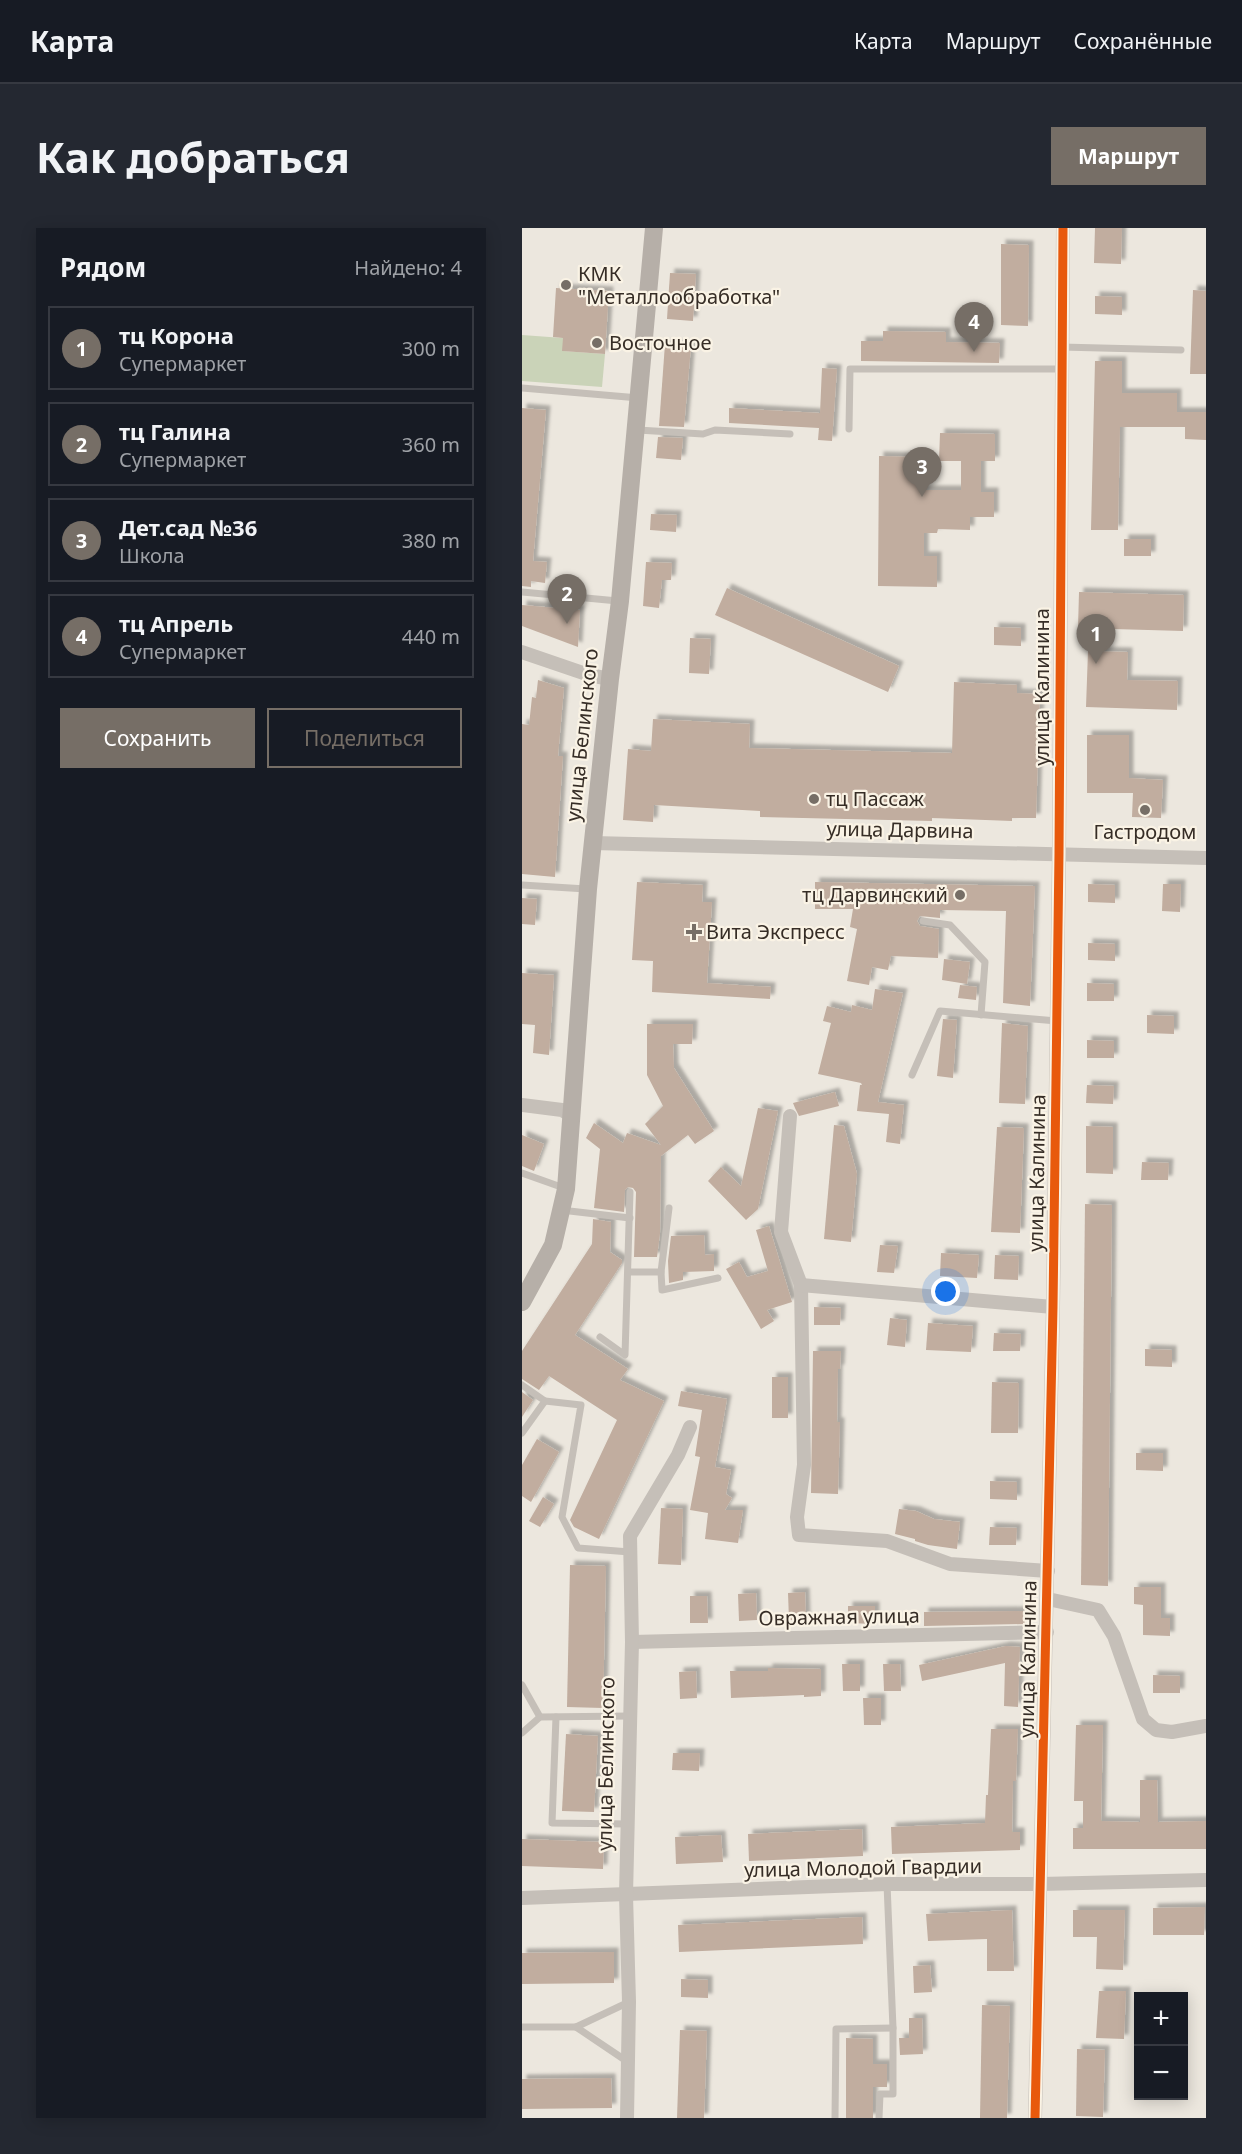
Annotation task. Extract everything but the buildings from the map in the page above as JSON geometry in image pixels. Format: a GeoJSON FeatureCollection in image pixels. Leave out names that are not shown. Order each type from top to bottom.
{"type":"FeatureCollection","features":[{"type":"Feature","properties":{"kind":"street","name":"улица Белинского"},"geometry":{"type":"LineString","coordinates":[[522,1302],[553,1245],[566,1189],[588,889],[620,601],[654,228]]}},
{"type":"Feature","properties":{"kind":"street","name":"улица Калинина"},"geometry":{"type":"LineString","coordinates":[[1035,2118],[1053,1307],[1063,228]]}},
{"type":"Feature","properties":{"kind":"street"},"geometry":{"type":"LineString","coordinates":[[522,652],[589,675],[610,679]]}},
{"type":"Feature","properties":{"kind":"street","name":"улица Дарвина"},"geometry":{"type":"LineString","coordinates":[[593,843],[1206,858]]}},
{"type":"Feature","properties":{"kind":"street"},"geometry":{"type":"LineString","coordinates":[[522,1105],[562,1110],[572,1116]]}},
{"type":"Feature","properties":{"kind":"street"},"geometry":{"type":"LineString","coordinates":[[790,1116],[781,1232],[801,1285],[804,1465],[797,1517],[799,1535],[886,1541],[950,1564],[1048,1571]]}},
{"type":"Feature","properties":{"kind":"street"},"geometry":{"type":"LineString","coordinates":[[801,1285],[1053,1307]]}},
{"type":"Feature","properties":{"kind":"street","name":"улица Белинского"},"geometry":{"type":"LineString","coordinates":[[627,2118],[629,2002],[626,1895],[632,1642],[630,1536],[678,1455],[690,1427]]}},
{"type":"Feature","properties":{"kind":"street"},"geometry":{"type":"LineString","coordinates":[[1048,1599],[1098,1610],[1114,1636],[1143,1719],[1156,1730],[1172,1732],[1206,1725]]}},
{"type":"Feature","properties":{"kind":"street","name":"Овражная улица"},"geometry":{"type":"LineString","coordinates":[[632,1642],[1047,1632]]}},
{"type":"Feature","properties":{"kind":"street","name":"улица Молодой Гвардии"},"geometry":{"type":"LineString","coordinates":[[522,1898],[887,1884],[1041,1884],[1206,1880]]}},
{"type":"Feature","properties":{"kind":"lane"},"geometry":{"type":"LineString","coordinates":[[1061,347],[1181,350]]}},
{"type":"Feature","properties":{"kind":"lane"},"geometry":{"type":"LineString","coordinates":[[849,429],[850,369],[1061,369]]}},
{"type":"Feature","properties":{"kind":"lane"},"geometry":{"type":"LineString","coordinates":[[522,388],[639,398]]}},
{"type":"Feature","properties":{"kind":"lane"},"geometry":{"type":"LineString","coordinates":[[636,430],[703,434],[716,430],[790,434]]}},
{"type":"Feature","properties":{"kind":"lane"},"geometry":{"type":"LineString","coordinates":[[522,592],[620,601]]}},
{"type":"Feature","properties":{"kind":"lane"},"geometry":{"type":"LineString","coordinates":[[522,885],[588,889]]}},
{"type":"Feature","properties":{"kind":"lane"},"geometry":{"type":"LineString","coordinates":[[923,921],[950,926],[985,962],[981,1014]]}},
{"type":"Feature","properties":{"kind":"lane"},"geometry":{"type":"LineString","coordinates":[[912,1075],[940,1011],[1057,1021]]}},
{"type":"Feature","properties":{"kind":"lane"},"geometry":{"type":"LineString","coordinates":[[522,1173],[555,1187],[566,1189]]}},
{"type":"Feature","properties":{"kind":"lane"},"geometry":{"type":"LineString","coordinates":[[600,1336],[626,1355],[630,1192]]}},
{"type":"Feature","properties":{"kind":"lane"},"geometry":{"type":"LineString","coordinates":[[669,1208],[661,1272],[662,1290],[718,1278]]}},
{"type":"Feature","properties":{"kind":"lane"},"geometry":{"type":"LineString","coordinates":[[561,1210],[630,1218]]}},
{"type":"Feature","properties":{"kind":"lane"},"geometry":{"type":"LineString","coordinates":[[629,1272],[661,1272]]}},
{"type":"Feature","properties":{"kind":"lane"},"geometry":{"type":"LineString","coordinates":[[522,1385],[544,1401],[581,1405],[562,1517],[578,1548],[630,1552]]}},
{"type":"Feature","properties":{"kind":"lane"},"geometry":{"type":"LineString","coordinates":[[522,1434],[544,1401]]}},
{"type":"Feature","properties":{"kind":"lane"},"geometry":{"type":"LineString","coordinates":[[522,1684],[540,1717]]}},
{"type":"Feature","properties":{"kind":"lane"},"geometry":{"type":"LineString","coordinates":[[522,1733],[540,1717],[629,1716]]}},
{"type":"Feature","properties":{"kind":"lane"},"geometry":{"type":"LineString","coordinates":[[556,1717],[552,1823],[627,1824]]}},
{"type":"Feature","properties":{"kind":"lane"},"geometry":{"type":"LineString","coordinates":[[879,2118],[880,2094],[893,2094],[893,2028],[887,1884]]}},
{"type":"Feature","properties":{"kind":"lane"},"geometry":{"type":"LineString","coordinates":[[522,2027],[576,2027],[629,2002]]}},
{"type":"Feature","properties":{"kind":"lane"},"geometry":{"type":"LineString","coordinates":[[576,2027],[628,2062]]}},
{"type":"Feature","properties":{"kind":"lane"},"geometry":{"type":"LineString","coordinates":[[836,2118],[836,2029],[893,2028]]}},
{"type":"Feature","properties":{"kind":"green space"},"geometry":{"type":"Polygon","coordinates":[[[522,335],[563,338],[563,351],[605,354],[602,387],[522,381],[522,335]]]}},
{"type":"Feature","properties":{"kind":"cycle path"},"geometry":{"type":"LineString","coordinates":[[1035,2118],[1053,1307],[1063,228]]}},
{"type":"Feature","properties":{"kind":"place","name":"КМК \"Металлообработка\""},"geometry":{"type":"Point","coordinates":[566,285]}},
{"type":"Feature","properties":{"kind":"place","name":"Восточное"},"geometry":{"type":"Point","coordinates":[597,343]}},
{"type":"Feature","properties":{"kind":"place","name":"тц Апрель"},"geometry":{"type":"Point","coordinates":[974,352]}},
{"type":"Feature","properties":{"kind":"place","name":"Дет.сад №36"},"geometry":{"type":"Point","coordinates":[922,497]}},
{"type":"Feature","properties":{"kind":"place","name":"тц Галина"},"geometry":{"type":"Point","coordinates":[567,624]}},
{"type":"Feature","properties":{"kind":"place","name":"тц Корона"},"geometry":{"type":"Point","coordinates":[1096,664]}},
{"type":"Feature","properties":{"kind":"place","name":"тц Пассаж"},"geometry":{"type":"Point","coordinates":[814,799]}},
{"type":"Feature","properties":{"kind":"place","name":"Гастродом"},"geometry":{"type":"Point","coordinates":[1145,810]}},
{"type":"Feature","properties":{"kind":"place","name":"тц Дарвинский"},"geometry":{"type":"Point","coordinates":[960,895]}},
{"type":"Feature","properties":{"kind":"place","name":"Вита Экспресс"},"geometry":{"type":"Point","coordinates":[694,932]}}]}
